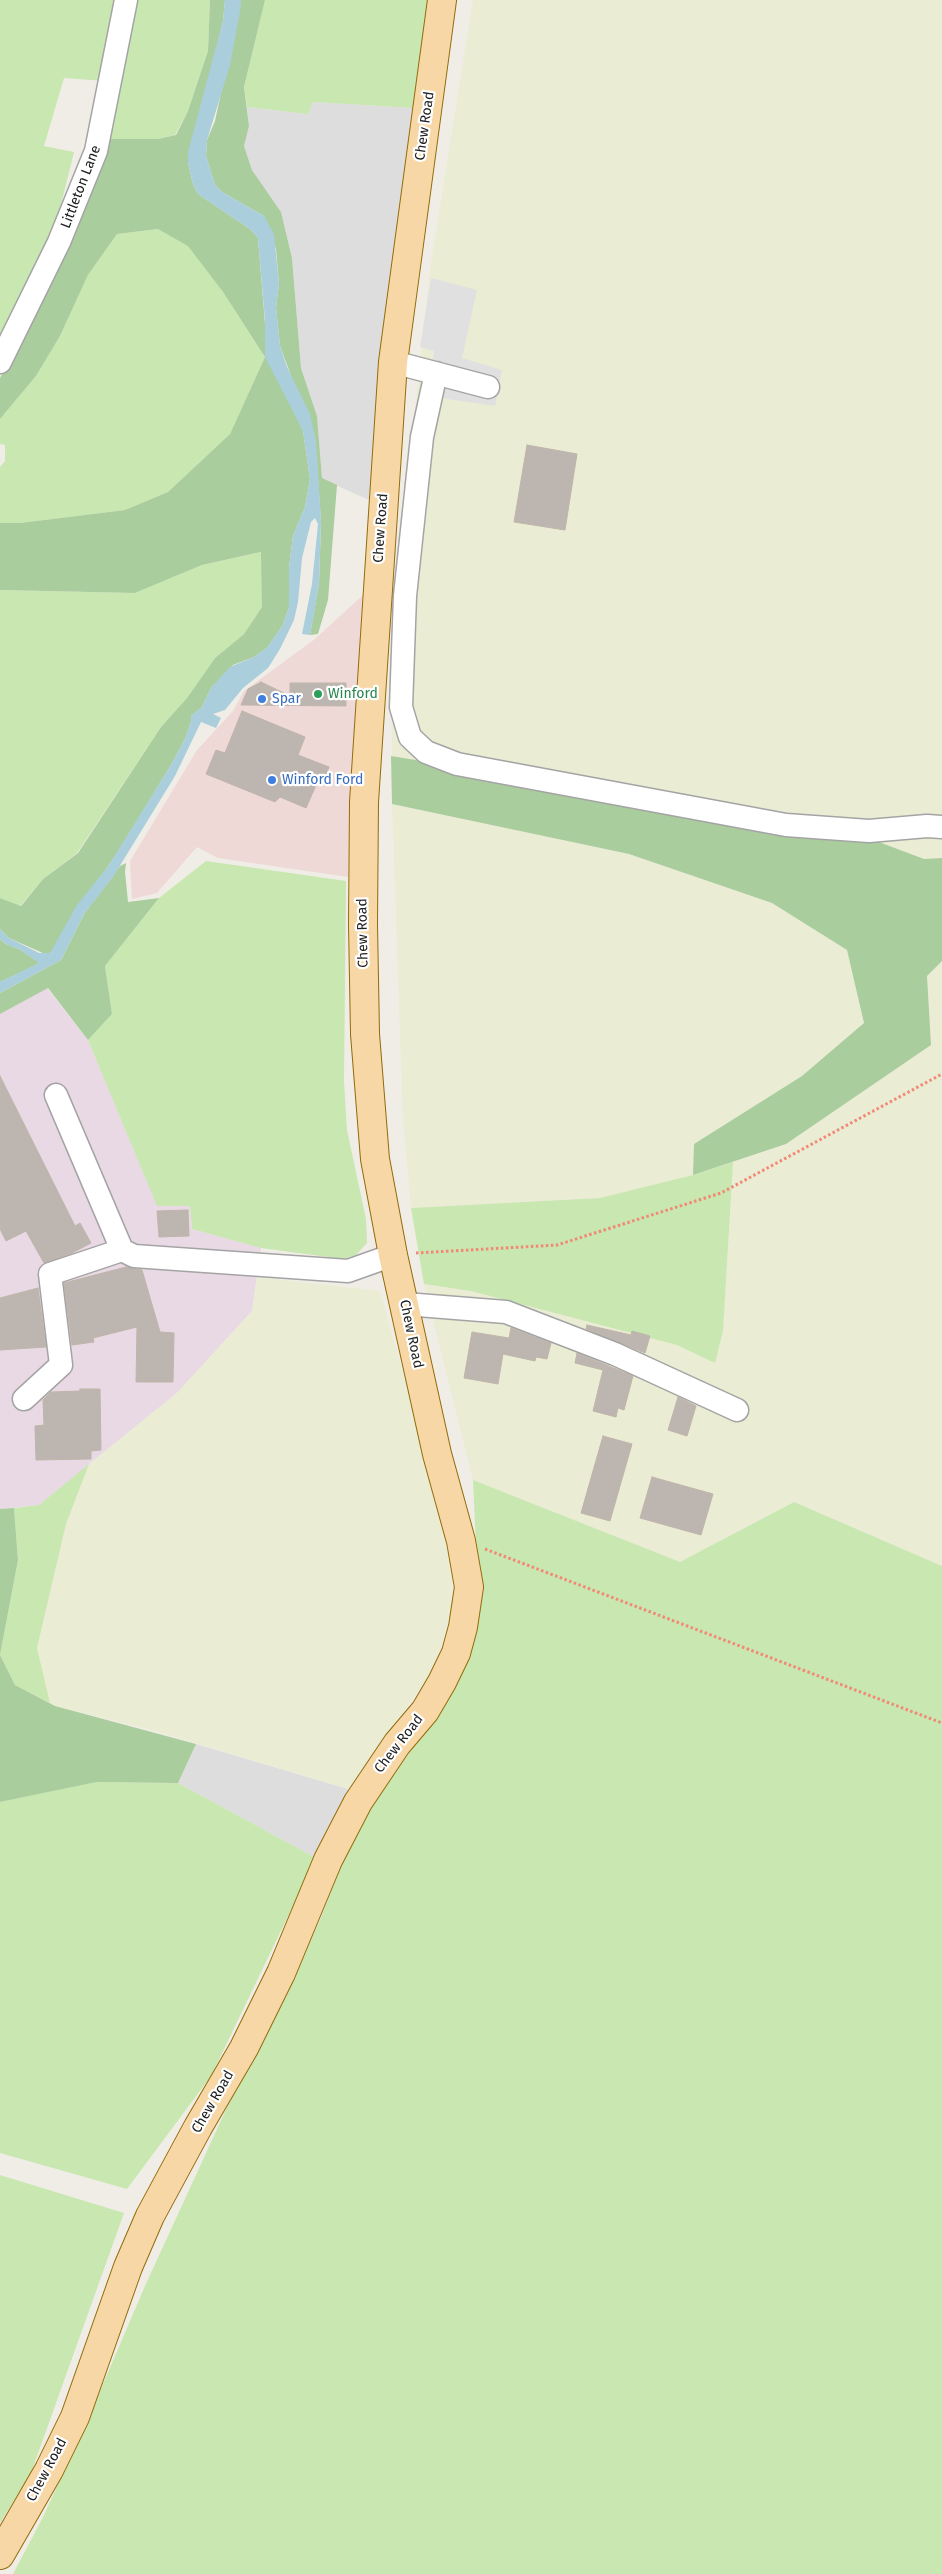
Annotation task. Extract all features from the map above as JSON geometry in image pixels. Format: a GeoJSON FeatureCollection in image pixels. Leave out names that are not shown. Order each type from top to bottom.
{"type":"FeatureCollection","features":[{"type":"Feature","properties":{"kind":"main road","name":"Chew Road"},"geometry":{"type":"LineString","coordinates":[[0,2554],[49,2470],[75,2417],[128,2267],[150,2216],[198,2127],[244,2048],[281,1972],[328,1860],[358,1802],[393,1751],[425,1711],[456,1654],[468,1587],[461,1541],[437,1454],[393,1255],[375,1159],[366,1034],[362,861],[376,604],[394,362],[442,0]]}},
{"type":"Feature","properties":{"kind":"street","name":"Littleton Lane"},"geometry":{"type":"LineString","coordinates":[[0,362],[60,242],[96,151],[126,0]]}},
{"type":"Feature","properties":{"kind":"street"},"geometry":{"type":"LineString","coordinates":[[394,362],[488,387]]}},
{"type":"Feature","properties":{"kind":"street"},"geometry":{"type":"LineString","coordinates":[[436,373],[422,437],[405,596],[401,708],[410,737],[426,752],[457,764],[786,825],[869,831],[942,826]]}},
{"type":"Feature","properties":{"kind":"street"},"geometry":{"type":"LineString","coordinates":[[56,1095],[122,1250],[134,1256],[348,1271],[393,1255]]}},
{"type":"Feature","properties":{"kind":"street"},"geometry":{"type":"LineString","coordinates":[[24,1399],[61,1365],[50,1274],[122,1250]]}},
{"type":"Feature","properties":{"kind":"street"},"geometry":{"type":"LineString","coordinates":[[405,1304],[506,1312],[615,1354],[737,1410]]}},
{"type":"Feature","properties":{"kind":"path"},"geometry":{"type":"LineString","coordinates":[[393,1255],[557,1245],[721,1193],[942,1074]]}},
{"type":"Feature","properties":{"kind":"path"},"geometry":{"type":"LineString","coordinates":[[461,1541],[942,1723]]}},
{"type":"Feature","properties":{"kind":"shaded area"},"geometry":{"type":"Polygon","coordinates":[[[313,102],[413,108],[369,500],[322,479],[317,416],[301,368],[292,258],[281,212],[252,170],[244,146],[249,126],[247,107],[308,114],[313,102]]]}},
{"type":"Feature","properties":{"kind":"shaded area"},"geometry":{"type":"Polygon","coordinates":[[[431,278],[477,290],[462,358],[502,370],[495,406],[427,396],[434,351],[420,347],[431,278]]]}},
{"type":"Feature","properties":{"kind":"shaded area"},"geometry":{"type":"Polygon","coordinates":[[[363,595],[348,877],[218,858],[197,847],[157,893],[132,899],[130,861],[197,750],[233,711],[244,691],[315,639],[363,595]]]}},
{"type":"Feature","properties":{"kind":"shaded area"},"geometry":{"type":"Polygon","coordinates":[[[47,988],[88,1040],[157,1205],[190,1206],[192,1229],[261,1248],[252,1311],[177,1393],[39,1505],[0,1509],[0,1014],[47,988]]]}},
{"type":"Feature","properties":{"kind":"shaded area"},"geometry":{"type":"Polygon","coordinates":[[[196,1744],[348,1789],[316,1858],[178,1783],[196,1744]]]}},
{"type":"Feature","properties":{"kind":"green space"},"geometry":{"type":"Polygon","coordinates":[[[0,0],[120,0],[105,81],[64,78],[44,146],[74,152],[52,241],[0,344],[0,0]]]}},
{"type":"Feature","properties":{"kind":"green space"},"geometry":{"type":"Polygon","coordinates":[[[134,0],[210,0],[208,51],[188,111],[175,135],[158,139],[110,139],[134,0]]]}},
{"type":"Feature","properties":{"kind":"green space"},"geometry":{"type":"Polygon","coordinates":[[[210,0],[225,0],[223,21],[188,163],[193,184],[198,194],[250,229],[258,238],[266,336],[283,388],[303,431],[310,479],[305,507],[293,536],[289,568],[289,607],[283,625],[267,648],[254,657],[233,665],[211,688],[202,707],[191,716],[191,722],[185,739],[122,845],[55,947],[50,953],[45,954],[9,938],[0,929],[0,898],[21,906],[43,879],[78,853],[161,727],[187,698],[215,658],[244,634],[262,607],[261,552],[202,565],[135,593],[0,590],[0,523],[20,523],[125,510],[168,492],[230,434],[265,357],[223,292],[188,246],[158,229],[117,234],[88,275],[60,336],[36,376],[0,419],[0,378],[62,251],[110,139],[158,139],[176,135],[188,111],[208,51],[210,0]]]}},
{"type":"Feature","properties":{"kind":"green space"},"geometry":{"type":"Polygon","coordinates":[[[241,0],[265,0],[244,87],[249,126],[244,146],[252,170],[281,212],[292,258],[301,368],[317,416],[322,478],[337,485],[328,600],[318,634],[310,635],[319,583],[321,521],[317,465],[294,384],[280,346],[276,307],[279,284],[276,249],[264,216],[222,192],[215,185],[206,156],[207,140],[215,121],[241,0]]]}},
{"type":"Feature","properties":{"kind":"green space"},"geometry":{"type":"Polygon","coordinates":[[[265,0],[432,0],[417,105],[413,108],[313,102],[308,114],[247,107],[244,87],[265,0]]]}},
{"type":"Feature","properties":{"kind":"green space"},"geometry":{"type":"Polygon","coordinates":[[[473,0],[942,0],[942,858],[924,859],[392,756],[392,621],[431,262],[473,0]]]}},
{"type":"Feature","properties":{"kind":"green space"},"geometry":{"type":"Polygon","coordinates":[[[159,229],[188,245],[223,292],[265,357],[230,434],[168,492],[125,510],[20,523],[0,523],[0,467],[5,461],[5,445],[0,444],[0,419],[36,376],[60,336],[88,275],[117,234],[159,229]]]}},
{"type":"Feature","properties":{"kind":"green space"},"geometry":{"type":"Polygon","coordinates":[[[262,552],[262,607],[244,634],[215,658],[187,698],[161,727],[77,853],[43,879],[20,906],[0,898],[0,590],[135,593],[202,565],[262,552]]]}},
{"type":"Feature","properties":{"kind":"green space"},"geometry":{"type":"Polygon","coordinates":[[[391,756],[847,830],[924,859],[942,858],[942,961],[927,976],[931,1045],[786,1144],[693,1175],[694,1144],[802,1076],[864,1023],[847,950],[772,903],[629,854],[392,804],[391,756]]]}},
{"type":"Feature","properties":{"kind":"green space"},"geometry":{"type":"Polygon","coordinates":[[[392,804],[629,854],[772,903],[847,950],[864,1023],[802,1076],[694,1144],[693,1175],[600,1198],[411,1208],[403,1122],[392,804]]]}},
{"type":"Feature","properties":{"kind":"green space"},"geometry":{"type":"Polygon","coordinates":[[[206,861],[346,881],[344,1081],[347,1130],[366,1219],[367,1243],[356,1255],[343,1259],[261,1248],[192,1229],[190,1206],[157,1206],[88,1040],[112,1014],[105,966],[159,898],[206,861]]]}},
{"type":"Feature","properties":{"kind":"green space"},"geometry":{"type":"Polygon","coordinates":[[[126,863],[128,902],[159,898],[105,966],[112,1014],[88,1040],[48,988],[0,1014],[0,993],[61,960],[84,914],[120,866],[126,863]]]}},
{"type":"Feature","properties":{"kind":"green space"},"geometry":{"type":"Polygon","coordinates":[[[0,939],[6,944],[19,949],[40,963],[0,982],[0,939]]]}},
{"type":"Feature","properties":{"kind":"green space"},"geometry":{"type":"Polygon","coordinates":[[[942,961],[942,1566],[794,1502],[680,1562],[473,1480],[424,1284],[471,1291],[677,1345],[715,1362],[723,1331],[733,1162],[786,1144],[931,1045],[927,976],[942,961]]]}},
{"type":"Feature","properties":{"kind":"green space"},"geometry":{"type":"Polygon","coordinates":[[[733,1162],[723,1331],[715,1363],[677,1345],[471,1291],[424,1284],[411,1208],[600,1198],[693,1175],[733,1162]]]}},
{"type":"Feature","properties":{"kind":"green space"},"geometry":{"type":"Polygon","coordinates":[[[257,1277],[380,1291],[450,1540],[453,1604],[434,1670],[348,1789],[155,1731],[55,1706],[50,1703],[37,1648],[66,1524],[89,1464],[177,1393],[252,1311],[257,1277]]]}},
{"type":"Feature","properties":{"kind":"green space"},"geometry":{"type":"Polygon","coordinates":[[[89,1464],[66,1524],[37,1648],[50,1703],[15,1685],[0,1655],[18,1560],[14,1508],[39,1505],[89,1464]]]}},
{"type":"Feature","properties":{"kind":"green space"},"geometry":{"type":"Polygon","coordinates":[[[473,1480],[680,1562],[794,1502],[942,1566],[942,2574],[13,2574],[43,2517],[85,2426],[145,2286],[245,2068],[272,2024],[320,1920],[348,1848],[380,1792],[434,1720],[470,1655],[484,1590],[476,1545],[473,1480]]]}},
{"type":"Feature","properties":{"kind":"green space"},"geometry":{"type":"Polygon","coordinates":[[[14,1508],[18,1560],[0,1655],[0,1509],[14,1508]]]}},
{"type":"Feature","properties":{"kind":"green space"},"geometry":{"type":"Polygon","coordinates":[[[0,1655],[15,1685],[55,1706],[196,1744],[178,1783],[97,1782],[0,1802],[0,1655]]]}},
{"type":"Feature","properties":{"kind":"green space"},"geometry":{"type":"Polygon","coordinates":[[[97,1782],[178,1783],[316,1858],[211,2076],[127,2189],[0,2153],[0,1802],[97,1782]]]}},
{"type":"Feature","properties":{"kind":"green space"},"geometry":{"type":"Polygon","coordinates":[[[0,2175],[124,2213],[31,2473],[0,2523],[0,2175]]]}},
{"type":"Feature","properties":{"kind":"water"},"geometry":{"type":"Polygon","coordinates":[[[225,0],[241,0],[241,6],[230,65],[207,140],[206,156],[215,185],[222,192],[264,216],[274,234],[279,284],[276,307],[280,346],[287,367],[310,414],[316,441],[321,521],[319,583],[310,635],[302,634],[312,584],[318,524],[315,518],[311,522],[302,558],[298,602],[294,620],[280,649],[268,668],[243,688],[225,710],[213,714],[221,718],[216,728],[201,722],[175,776],[113,877],[84,914],[61,960],[0,993],[0,982],[39,963],[0,939],[0,929],[9,938],[39,953],[50,953],[77,905],[109,865],[171,765],[185,739],[191,722],[191,716],[202,707],[211,688],[230,667],[254,657],[267,648],[283,625],[289,607],[289,568],[293,536],[305,507],[310,479],[303,431],[265,357],[265,320],[258,238],[250,229],[198,194],[193,184],[188,163],[188,152],[223,21],[225,0]]]}},
{"type":"Feature","properties":{"kind":"building"},"geometry":{"type":"Polygon","coordinates":[[[527,445],[577,454],[565,530],[514,522],[527,445]]]}},
{"type":"Feature","properties":{"kind":"building","name":"Winford"},"geometry":{"type":"Polygon","coordinates":[[[261,682],[290,696],[290,683],[346,683],[346,706],[241,705],[248,689],[261,682]]]}},
{"type":"Feature","properties":{"kind":"building"},"geometry":{"type":"Polygon","coordinates":[[[242,711],[305,737],[298,755],[329,767],[322,785],[317,783],[306,808],[280,797],[275,802],[206,774],[216,750],[225,753],[242,711]]]}},
{"type":"Feature","properties":{"kind":"building"},"geometry":{"type":"Polygon","coordinates":[[[0,1076],[75,1226],[80,1223],[91,1243],[72,1253],[44,1263],[26,1231],[6,1241],[0,1229],[0,1076]]]}},
{"type":"Feature","properties":{"kind":"building"},"geometry":{"type":"Polygon","coordinates":[[[188,1210],[189,1236],[159,1237],[157,1211],[188,1210]]]}},
{"type":"Feature","properties":{"kind":"building"},"geometry":{"type":"Polygon","coordinates":[[[126,1267],[142,1270],[160,1332],[174,1333],[173,1382],[136,1382],[137,1327],[93,1338],[94,1342],[72,1345],[64,1283],[126,1267]]]}},
{"type":"Feature","properties":{"kind":"building"},"geometry":{"type":"Polygon","coordinates":[[[38,1288],[46,1347],[0,1350],[0,1298],[38,1288]]]}},
{"type":"Feature","properties":{"kind":"building"},"geometry":{"type":"Polygon","coordinates":[[[587,1325],[631,1335],[632,1331],[650,1336],[645,1353],[586,1329],[587,1325]]]}},
{"type":"Feature","properties":{"kind":"building"},"geometry":{"type":"Polygon","coordinates":[[[511,1328],[551,1343],[547,1359],[536,1357],[535,1361],[503,1354],[498,1384],[464,1378],[472,1332],[509,1338],[511,1328]]]}},
{"type":"Feature","properties":{"kind":"building"},"geometry":{"type":"Polygon","coordinates":[[[577,1353],[633,1376],[624,1410],[618,1408],[616,1417],[593,1411],[603,1370],[575,1363],[577,1353]]]}},
{"type":"Feature","properties":{"kind":"building"},"geometry":{"type":"Polygon","coordinates":[[[80,1389],[100,1389],[101,1450],[91,1451],[91,1459],[36,1460],[35,1426],[44,1425],[43,1400],[51,1392],[80,1391],[80,1389]]]}},
{"type":"Feature","properties":{"kind":"building"},"geometry":{"type":"Polygon","coordinates":[[[678,1397],[696,1406],[687,1436],[668,1430],[678,1397]]]}},
{"type":"Feature","properties":{"kind":"building"},"geometry":{"type":"Polygon","coordinates":[[[603,1436],[632,1444],[610,1521],[581,1513],[603,1436]]]}},
{"type":"Feature","properties":{"kind":"building"},"geometry":{"type":"Polygon","coordinates":[[[652,1477],[713,1494],[701,1535],[640,1518],[652,1477]]]}},
{"type":"Feature","properties":{"kind":"place","name":"Winford"},"geometry":{"type":"Point","coordinates":[318,694]}},
{"type":"Feature","properties":{"kind":"place","name":"Spar"},"geometry":{"type":"Point","coordinates":[262,699]}},
{"type":"Feature","properties":{"kind":"place","name":"Winford Ford"},"geometry":{"type":"Point","coordinates":[272,780]}}]}
